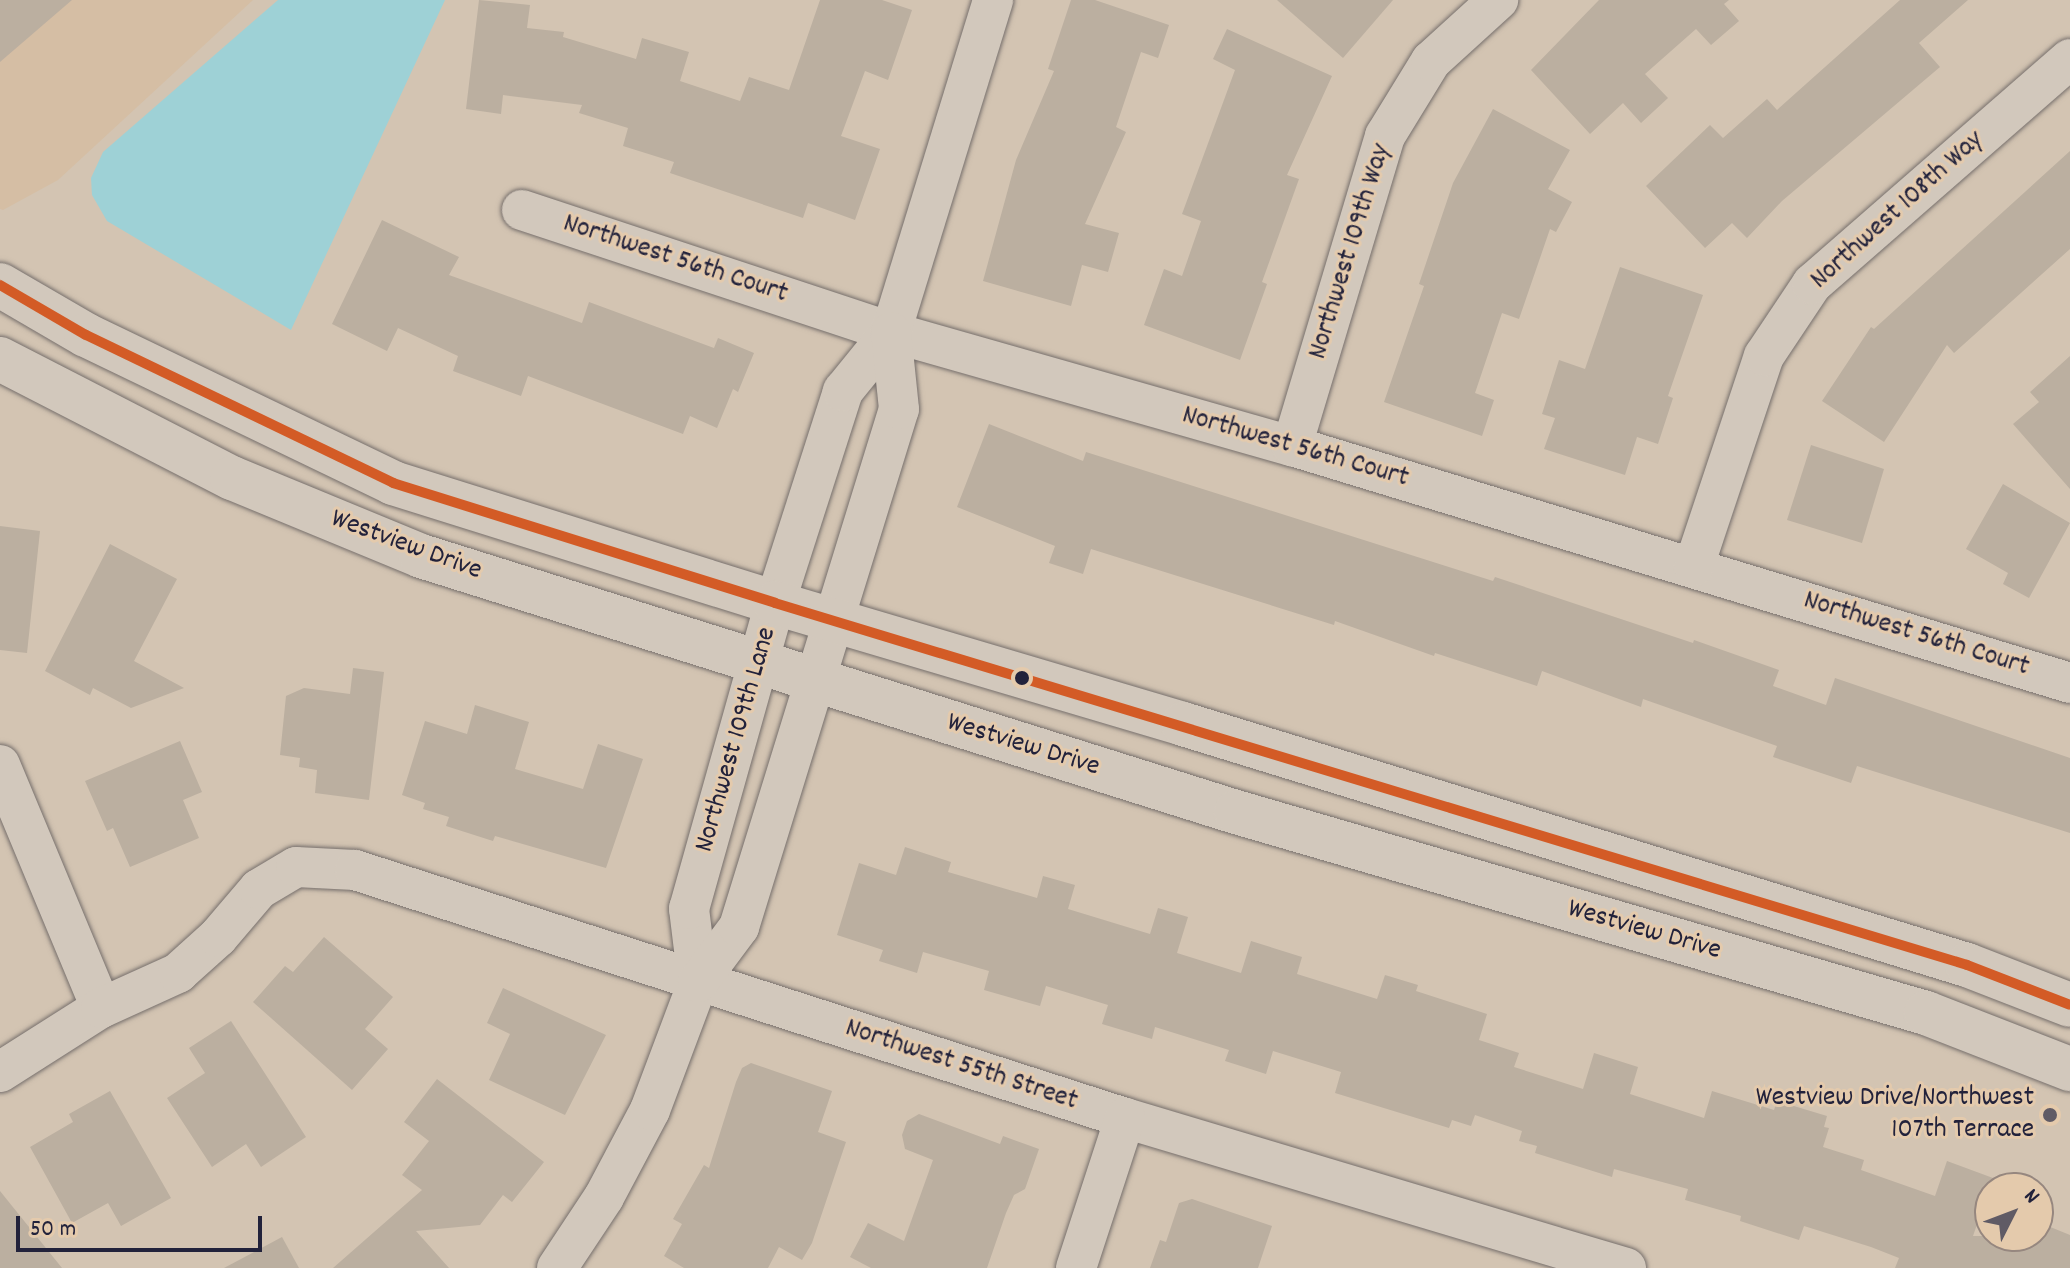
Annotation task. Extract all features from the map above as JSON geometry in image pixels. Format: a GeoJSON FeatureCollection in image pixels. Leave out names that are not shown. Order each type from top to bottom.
{"type":"FeatureCollection","features":[{"type":"Feature","properties":{"kind":"street","name":"Northwest 109th Lane"},"geometry":{"type":"LineString","coordinates":[[698,982],[689,909],[775,603],[843,391],[891,332],[993,0]]}},
{"type":"Feature","properties":{"kind":"street","name":"Northwest 109th Way"},"geometry":{"type":"LineString","coordinates":[[1292,446],[1385,136],[1431,61],[1498,0]]}},
{"type":"Feature","properties":{"kind":"street","name":"Northwest 108th Way"},"geometry":{"type":"LineString","coordinates":[[1694,566],[1764,356],[1812,284],[2070,59]]}},
{"type":"Feature","properties":{"kind":"street","name":"Northwest 56th Court"},"geometry":{"type":"LineString","coordinates":[[522,210],[891,332],[1292,446],[2070,683]]}},
{"type":"Feature","properties":{"kind":"street","name":"Westview Drive"},"geometry":{"type":"LineString","coordinates":[[0,285],[86,335],[393,483],[775,603],[1183,724],[1967,965],[2070,1005]]}},
{"type":"Feature","properties":{"kind":"street","name":"Northwest 109th Lane"},"geometry":{"type":"LineString","coordinates":[[557,1268],[604,1197],[650,1110],[698,982],[739,927],[899,409],[891,332]]}},
{"type":"Feature","properties":{"kind":"street","name":"Westview Drive"},"geometry":{"type":"LineString","coordinates":[[0,359],[232,478],[406,550],[814,682],[1236,812],[1926,1013],[2070,1069]]}},
{"type":"Feature","properties":{"kind":"street"},"geometry":{"type":"LineString","coordinates":[[0,765],[101,1008],[0,1072]]}},
{"type":"Feature","properties":{"kind":"street","name":"Northwest 55th Street"},"geometry":{"type":"LineString","coordinates":[[101,1008],[178,973],[218,937],[259,889],[296,867],[355,870],[1555,1259],[1626,1268]]}},
{"type":"Feature","properties":{"kind":"street"},"geometry":{"type":"LineString","coordinates":[[1076,1268],[1125,1118]]}},
{"type":"Feature","properties":{"kind":"shaded area"},"geometry":{"type":"Polygon","coordinates":[[[0,0],[253,0],[58,180],[3,210],[0,209],[0,0]]]}},
{"type":"Feature","properties":{"kind":"water"},"geometry":{"type":"Polygon","coordinates":[[[278,0],[445,0],[291,330],[107,221],[92,195],[91,178],[103,152],[278,0]]]}},
{"type":"Feature","properties":{"kind":"building"},"geometry":{"type":"Polygon","coordinates":[[[0,0],[72,0],[0,62],[0,0]]]}},
{"type":"Feature","properties":{"kind":"building"},"geometry":{"type":"Polygon","coordinates":[[[479,0],[530,5],[527,28],[564,32],[563,37],[636,59],[642,38],[689,52],[680,81],[740,101],[749,77],[789,90],[820,0],[882,0],[912,10],[888,80],[865,71],[841,136],[880,149],[855,220],[808,203],[803,218],[670,173],[674,162],[623,146],[628,128],[579,113],[582,105],[503,95],[501,114],[466,109],[479,0]]]}},
{"type":"Feature","properties":{"kind":"building"},"geometry":{"type":"Polygon","coordinates":[[[1071,0],[1095,0],[1169,25],[1158,58],[1141,52],[1116,127],[1126,132],[1085,224],[1119,233],[1108,272],[1082,265],[1071,306],[983,281],[1016,160],[1054,71],[1048,69],[1071,0]]]}},
{"type":"Feature","properties":{"kind":"building"},"geometry":{"type":"Polygon","coordinates":[[[1277,0],[1393,0],[1343,58],[1277,0]]]}},
{"type":"Feature","properties":{"kind":"building"},"geometry":{"type":"Polygon","coordinates":[[[1599,0],[1729,0],[1724,4],[1739,21],[1711,45],[1696,29],[1645,74],[1668,98],[1641,123],[1623,103],[1590,134],[1531,70],[1599,0]]]}},
{"type":"Feature","properties":{"kind":"building"},"geometry":{"type":"Polygon","coordinates":[[[1900,0],[1968,0],[1919,43],[1940,67],[1782,201],[1747,238],[1732,223],[1705,248],[1646,186],[1710,125],[1723,138],[1767,99],[1777,110],[1900,0]]]}},
{"type":"Feature","properties":{"kind":"building"},"geometry":{"type":"Polygon","coordinates":[[[1227,29],[1332,76],[1287,175],[1299,179],[1262,282],[1267,284],[1240,360],[1144,325],[1164,269],[1182,276],[1201,221],[1182,214],[1235,70],[1213,59],[1227,29]]]}},
{"type":"Feature","properties":{"kind":"building"},"geometry":{"type":"Polygon","coordinates":[[[1493,109],[1570,150],[1548,189],[1572,202],[1556,232],[1550,229],[1519,319],[1502,313],[1475,393],[1494,400],[1482,436],[1384,402],[1424,286],[1419,284],[1453,183],[1493,109]]]}},
{"type":"Feature","properties":{"kind":"building"},"geometry":{"type":"Polygon","coordinates":[[[2070,151],[2070,249],[1954,353],[1947,345],[1884,442],[1822,401],[1871,327],[1874,329],[2070,151]]]}},
{"type":"Feature","properties":{"kind":"building"},"geometry":{"type":"Polygon","coordinates":[[[382,220],[459,257],[449,275],[582,323],[589,302],[714,348],[718,338],[754,353],[738,392],[733,389],[717,428],[690,416],[683,434],[528,376],[521,396],[453,371],[458,356],[398,328],[387,351],[332,324],[382,220]]]}},
{"type":"Feature","properties":{"kind":"building"},"geometry":{"type":"Polygon","coordinates":[[[1620,267],[1703,295],[1668,396],[1673,398],[1658,444],[1637,437],[1625,475],[1544,449],[1555,418],[1542,414],[1559,360],[1585,369],[1620,267]]]}},
{"type":"Feature","properties":{"kind":"building"},"geometry":{"type":"Polygon","coordinates":[[[2070,356],[2070,489],[2013,424],[2039,402],[2030,392],[2070,356]]]}},
{"type":"Feature","properties":{"kind":"building"},"geometry":{"type":"Polygon","coordinates":[[[989,424],[1083,461],[1086,452],[1493,581],[1495,577],[1693,643],[1694,640],[1779,670],[1773,686],[1826,705],[1835,678],[2070,758],[2070,833],[1857,766],[1851,783],[1773,757],[1777,746],[1643,699],[1641,707],[1542,671],[1537,686],[1435,653],[1434,656],[1335,621],[1334,625],[1091,549],[1083,574],[1049,563],[1055,546],[957,507],[989,424]]]}},
{"type":"Feature","properties":{"kind":"building"},"geometry":{"type":"Polygon","coordinates":[[[1811,445],[1884,469],[1862,543],[1787,520],[1811,445]]]}},
{"type":"Feature","properties":{"kind":"building"},"geometry":{"type":"Polygon","coordinates":[[[2003,484],[2070,523],[2029,598],[2003,584],[2008,573],[1966,549],[2003,484]]]}},
{"type":"Feature","properties":{"kind":"building"},"geometry":{"type":"Polygon","coordinates":[[[0,526],[40,531],[27,653],[0,650],[0,526]]]}},
{"type":"Feature","properties":{"kind":"building"},"geometry":{"type":"Polygon","coordinates":[[[110,544],[177,579],[134,661],[184,688],[131,708],[93,688],[90,695],[45,671],[110,544]]]}},
{"type":"Feature","properties":{"kind":"building"},"geometry":{"type":"Polygon","coordinates":[[[353,668],[384,672],[369,800],[315,793],[317,770],[299,767],[300,758],[280,755],[286,696],[304,688],[350,694],[353,668]]]}},
{"type":"Feature","properties":{"kind":"building"},"geometry":{"type":"Polygon","coordinates":[[[475,705],[529,722],[515,769],[583,789],[598,744],[643,759],[606,868],[495,836],[493,841],[446,826],[449,817],[423,809],[425,803],[402,795],[425,721],[467,734],[475,705]]]}},
{"type":"Feature","properties":{"kind":"building"},"geometry":{"type":"Polygon","coordinates":[[[180,741],[202,792],[183,800],[199,838],[130,867],[113,828],[107,831],[85,781],[180,741]]]}},
{"type":"Feature","properties":{"kind":"building"},"geometry":{"type":"Polygon","coordinates":[[[905,847],[951,862],[948,872],[1037,898],[1043,876],[1075,885],[1068,909],[1150,934],[1158,908],[1188,917],[1177,953],[1241,973],[1251,941],[1302,957],[1297,974],[1377,999],[1385,975],[1418,985],[1416,991],[1487,1014],[1479,1040],[1519,1053],[1514,1067],[1583,1089],[1594,1053],[1638,1067],[1630,1094],[1704,1118],[1712,1091],[1774,1110],[1777,1101],[1827,1116],[1824,1127],[1829,1128],[1823,1147],[1864,1160],[1861,1170],[1935,1196],[1947,1161],[1977,1172],[1974,1172],[1974,1252],[2054,1252],[2054,1228],[2070,1235],[2070,1268],[1895,1268],[1899,1258],[1871,1247],[1804,1226],[1799,1240],[1740,1221],[1741,1216],[1685,1200],[1688,1189],[1614,1169],[1612,1177],[1535,1153],[1537,1146],[1519,1141],[1522,1131],[1475,1115],[1471,1126],[1452,1120],[1449,1128],[1335,1093],[1341,1072],[1273,1051],[1266,1074],[1225,1061],[1229,1050],[1155,1027],[1152,1039],[1102,1024],[1108,1005],[1046,986],[1040,1006],[984,990],[989,971],[923,952],[917,973],[879,961],[883,950],[837,935],[859,863],[896,875],[905,847]]]}},
{"type":"Feature","properties":{"kind":"building"},"geometry":{"type":"Polygon","coordinates":[[[324,937],[393,997],[365,1029],[388,1049],[352,1090],[253,1002],[285,966],[293,972],[324,937]]]}},
{"type":"Feature","properties":{"kind":"building"},"geometry":{"type":"Polygon","coordinates":[[[503,988],[606,1035],[565,1115],[489,1080],[510,1034],[487,1023],[503,988]]]}},
{"type":"Feature","properties":{"kind":"building"},"geometry":{"type":"Polygon","coordinates":[[[231,1021],[306,1137],[261,1167],[246,1144],[212,1167],[167,1098],[205,1073],[189,1048],[231,1021]]]}},
{"type":"Feature","properties":{"kind":"building"},"geometry":{"type":"Polygon","coordinates":[[[751,1063],[832,1091],[818,1132],[846,1142],[812,1243],[802,1260],[779,1247],[768,1268],[684,1268],[664,1256],[682,1224],[673,1219],[704,1165],[709,1168],[736,1082],[742,1068],[751,1063]]]}},
{"type":"Feature","properties":{"kind":"building"},"geometry":{"type":"Polygon","coordinates":[[[437,1079],[544,1162],[512,1202],[503,1195],[480,1225],[416,1231],[449,1268],[333,1268],[422,1190],[402,1175],[429,1141],[404,1122],[437,1079]]]}},
{"type":"Feature","properties":{"kind":"building"},"geometry":{"type":"Polygon","coordinates":[[[110,1091],[171,1198],[121,1226],[108,1203],[72,1223],[30,1147],[73,1122],[69,1114],[110,1091]]]}},
{"type":"Feature","properties":{"kind":"building"},"geometry":{"type":"Polygon","coordinates":[[[919,1114],[1000,1144],[1003,1136],[1039,1149],[1025,1189],[1014,1195],[1006,1213],[987,1268],[871,1268],[850,1257],[868,1223],[904,1241],[933,1160],[905,1149],[902,1135],[907,1121],[919,1114]]]}},
{"type":"Feature","properties":{"kind":"building"},"geometry":{"type":"Polygon","coordinates":[[[0,1191],[62,1268],[0,1268],[0,1191]]]}},
{"type":"Feature","properties":{"kind":"building"},"geometry":{"type":"Polygon","coordinates":[[[1192,1199],[1272,1226],[1258,1268],[1150,1268],[1160,1240],[1166,1242],[1179,1203],[1192,1199]]]}},
{"type":"Feature","properties":{"kind":"building"},"geometry":{"type":"Polygon","coordinates":[[[282,1237],[299,1268],[224,1268],[282,1237]]]}},
{"type":"Feature","properties":{"kind":"transit line"},"geometry":{"type":"LineString","coordinates":[[0,285],[86,335],[393,483],[775,603],[1967,965],[2070,1005]]}},
{"type":"Feature","properties":{"kind":"place","name":"Westview Drive/Northwest 107th Terrace"},"geometry":{"type":"Point","coordinates":[2050,1115]}}]}
